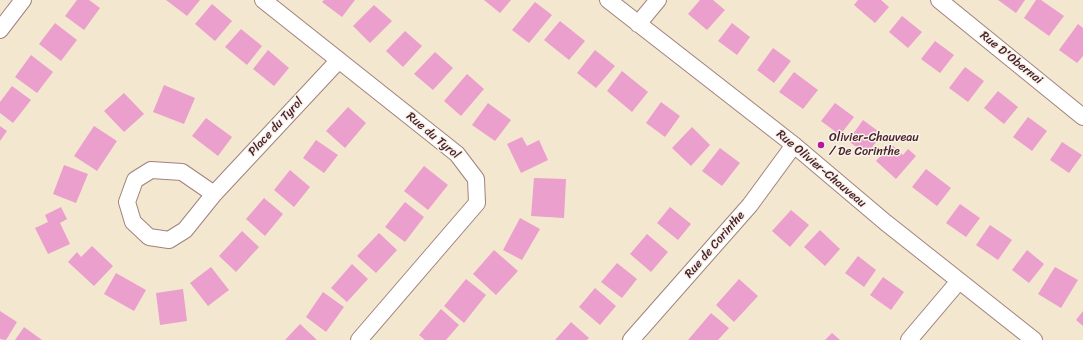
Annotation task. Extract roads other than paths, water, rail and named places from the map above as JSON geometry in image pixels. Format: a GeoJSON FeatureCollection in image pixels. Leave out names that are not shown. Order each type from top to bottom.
{"type":"FeatureCollection","features":[{"type":"Feature","properties":{"kind":"street"},"geometry":{"type":"LineString","coordinates":[[0,30],[23,0]]}},
{"type":"Feature","properties":{"kind":"street","name":"Rue du Tyrol"},"geometry":{"type":"LineString","coordinates":[[263,0],[458,154],[476,179],[478,203],[359,340]]}},
{"type":"Feature","properties":{"kind":"street","name":"Rue Olivier-Chauveau"},"geometry":{"type":"LineString","coordinates":[[608,0],[794,145],[885,222],[1034,340]]}},
{"type":"Feature","properties":{"kind":"street"},"geometry":{"type":"LineString","coordinates":[[638,24],[658,0]]}},
{"type":"Feature","properties":{"kind":"street","name":"Rue D'Obernai"},"geometry":{"type":"LineString","coordinates":[[939,0],[1083,117]]}},
{"type":"Feature","properties":{"kind":"street","name":"Place du Tyrol"},"geometry":{"type":"LineString","coordinates":[[214,194],[182,172],[151,170],[135,180],[127,202],[133,222],[148,237],[169,240],[185,230],[214,194],[339,60]]}},
{"type":"Feature","properties":{"kind":"street","name":"Rue de Corinthe"},"geometry":{"type":"LineString","coordinates":[[631,340],[750,205],[794,145]]}},
{"type":"Feature","properties":{"kind":"street"},"geometry":{"type":"LineString","coordinates":[[909,340],[959,281]]}},
{"type":"Feature","properties":{"kind":"place","name":"Olivier-Chauveau / De Corinthe"},"geometry":{"type":"Point","coordinates":[821,145]}}]}
